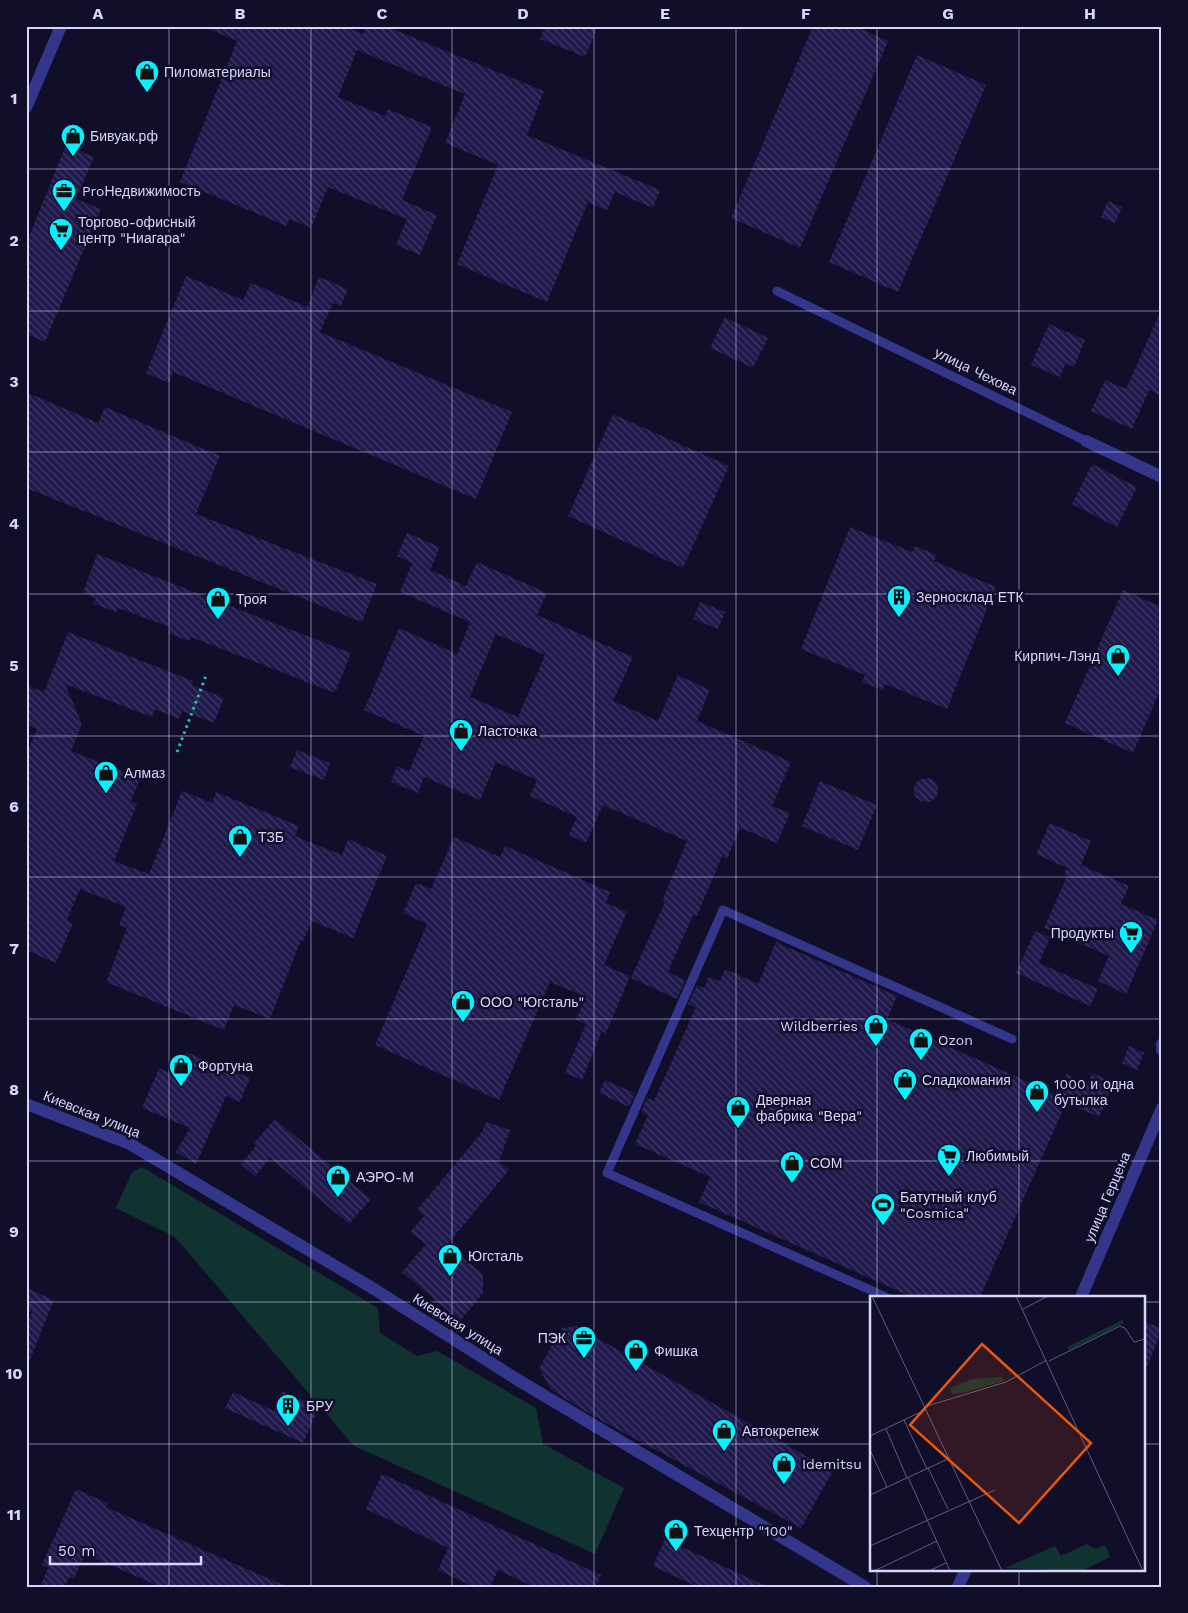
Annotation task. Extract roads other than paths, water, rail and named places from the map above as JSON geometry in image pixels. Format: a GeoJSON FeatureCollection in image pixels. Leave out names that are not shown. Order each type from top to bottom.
{"type":"FeatureCollection","features":[{"type":"Feature","properties":{"kind":"street"},"geometry":{"type":"LineString","coordinates":[[26,108],[62,26]]}},
{"type":"Feature","properties":{"kind":"street","name":"улица Чехова"},"geometry":{"type":"LineString","coordinates":[[1086,441],[1162,477]]}},
{"type":"Feature","properties":{"kind":"street","name":"Киевская улица"},"geometry":{"type":"LineString","coordinates":[[26,1104],[130,1144],[366,1284],[518,1380],[865,1587]]}},
{"type":"Feature","properties":{"kind":"street","name":"улица Герцена"},"geometry":{"type":"LineString","coordinates":[[1081,1296],[1162,1108]]}},
{"type":"Feature","properties":{"kind":"street"},"geometry":{"type":"LineString","coordinates":[[958,1587],[966,1570]]}},
{"type":"Feature","properties":{"kind":"lane","name":"улица Чехова"},"geometry":{"type":"LineString","coordinates":[[777,291],[1086,441]]}},
{"type":"Feature","properties":{"kind":"lane"},"geometry":{"type":"LineString","coordinates":[[884,1296],[607,1173],[723,910],[1012,1039]]}},
{"type":"Feature","properties":{"kind":"place","name":"Пиломатериалы"},"geometry":{"type":"Point","coordinates":[147,93]}},
{"type":"Feature","properties":{"kind":"place","name":"Бивуак.рф"},"geometry":{"type":"Point","coordinates":[73,157]}},
{"type":"Feature","properties":{"kind":"place","name":"ProНедвижимость"},"geometry":{"type":"Point","coordinates":[64,212]}},
{"type":"Feature","properties":{"kind":"place","name":"Торгово-офисный центр \"Ниагара\""},"geometry":{"type":"Point","coordinates":[61,251]}},
{"type":"Feature","properties":{"kind":"place","name":"Зерносклад ЕТК"},"geometry":{"type":"Point","coordinates":[899,618]}},
{"type":"Feature","properties":{"kind":"place","name":"Троя"},"geometry":{"type":"Point","coordinates":[218,620]}},
{"type":"Feature","properties":{"kind":"place","name":"Кирпич-Лэнд"},"geometry":{"type":"Point","coordinates":[1118,677]}},
{"type":"Feature","properties":{"kind":"place","name":"Ласточка"},"geometry":{"type":"Point","coordinates":[461,752]}},
{"type":"Feature","properties":{"kind":"place","name":"Алмаз"},"geometry":{"type":"Point","coordinates":[106,794]}},
{"type":"Feature","properties":{"kind":"place","name":"ТЗБ"},"geometry":{"type":"Point","coordinates":[240,858]}},
{"type":"Feature","properties":{"kind":"place","name":"Продукты"},"geometry":{"type":"Point","coordinates":[1131,954]}},
{"type":"Feature","properties":{"kind":"place","name":"ООО \"Югсталь\""},"geometry":{"type":"Point","coordinates":[463,1023]}},
{"type":"Feature","properties":{"kind":"place","name":"Wildberries"},"geometry":{"type":"Point","coordinates":[876,1047]}},
{"type":"Feature","properties":{"kind":"place","name":"Ozon"},"geometry":{"type":"Point","coordinates":[921,1061]}},
{"type":"Feature","properties":{"kind":"place","name":"Фортуна"},"geometry":{"type":"Point","coordinates":[181,1087]}},
{"type":"Feature","properties":{"kind":"place","name":"Сладкомания"},"geometry":{"type":"Point","coordinates":[905,1101]}},
{"type":"Feature","properties":{"kind":"place","name":"1000 и одна бутылка"},"geometry":{"type":"Point","coordinates":[1037,1113]}},
{"type":"Feature","properties":{"kind":"place","name":"Дверная фабрика \"Вера\""},"geometry":{"type":"Point","coordinates":[738,1129]}},
{"type":"Feature","properties":{"kind":"place","name":"Любимый"},"geometry":{"type":"Point","coordinates":[949,1177]}},
{"type":"Feature","properties":{"kind":"place","name":"СОМ"},"geometry":{"type":"Point","coordinates":[792,1184]}},
{"type":"Feature","properties":{"kind":"place","name":"АЭРО-М"},"geometry":{"type":"Point","coordinates":[338,1198]}},
{"type":"Feature","properties":{"kind":"place","name":"Батутный клуб \"Cosmica\""},"geometry":{"type":"Point","coordinates":[883,1226]}},
{"type":"Feature","properties":{"kind":"place","name":"Югсталь"},"geometry":{"type":"Point","coordinates":[450,1277]}},
{"type":"Feature","properties":{"kind":"place","name":"ПЭК"},"geometry":{"type":"Point","coordinates":[584,1359]}},
{"type":"Feature","properties":{"kind":"place","name":"Фишка"},"geometry":{"type":"Point","coordinates":[636,1372]}},
{"type":"Feature","properties":{"kind":"place","name":"БРУ"},"geometry":{"type":"Point","coordinates":[288,1427]}},
{"type":"Feature","properties":{"kind":"place","name":"Автокрепеж"},"geometry":{"type":"Point","coordinates":[724,1452]}},
{"type":"Feature","properties":{"kind":"place","name":"Idemitsu"},"geometry":{"type":"Point","coordinates":[784,1485]}},
{"type":"Feature","properties":{"kind":"place","name":"Техцентр \"100\""},"geometry":{"type":"Point","coordinates":[676,1552]}}]}
